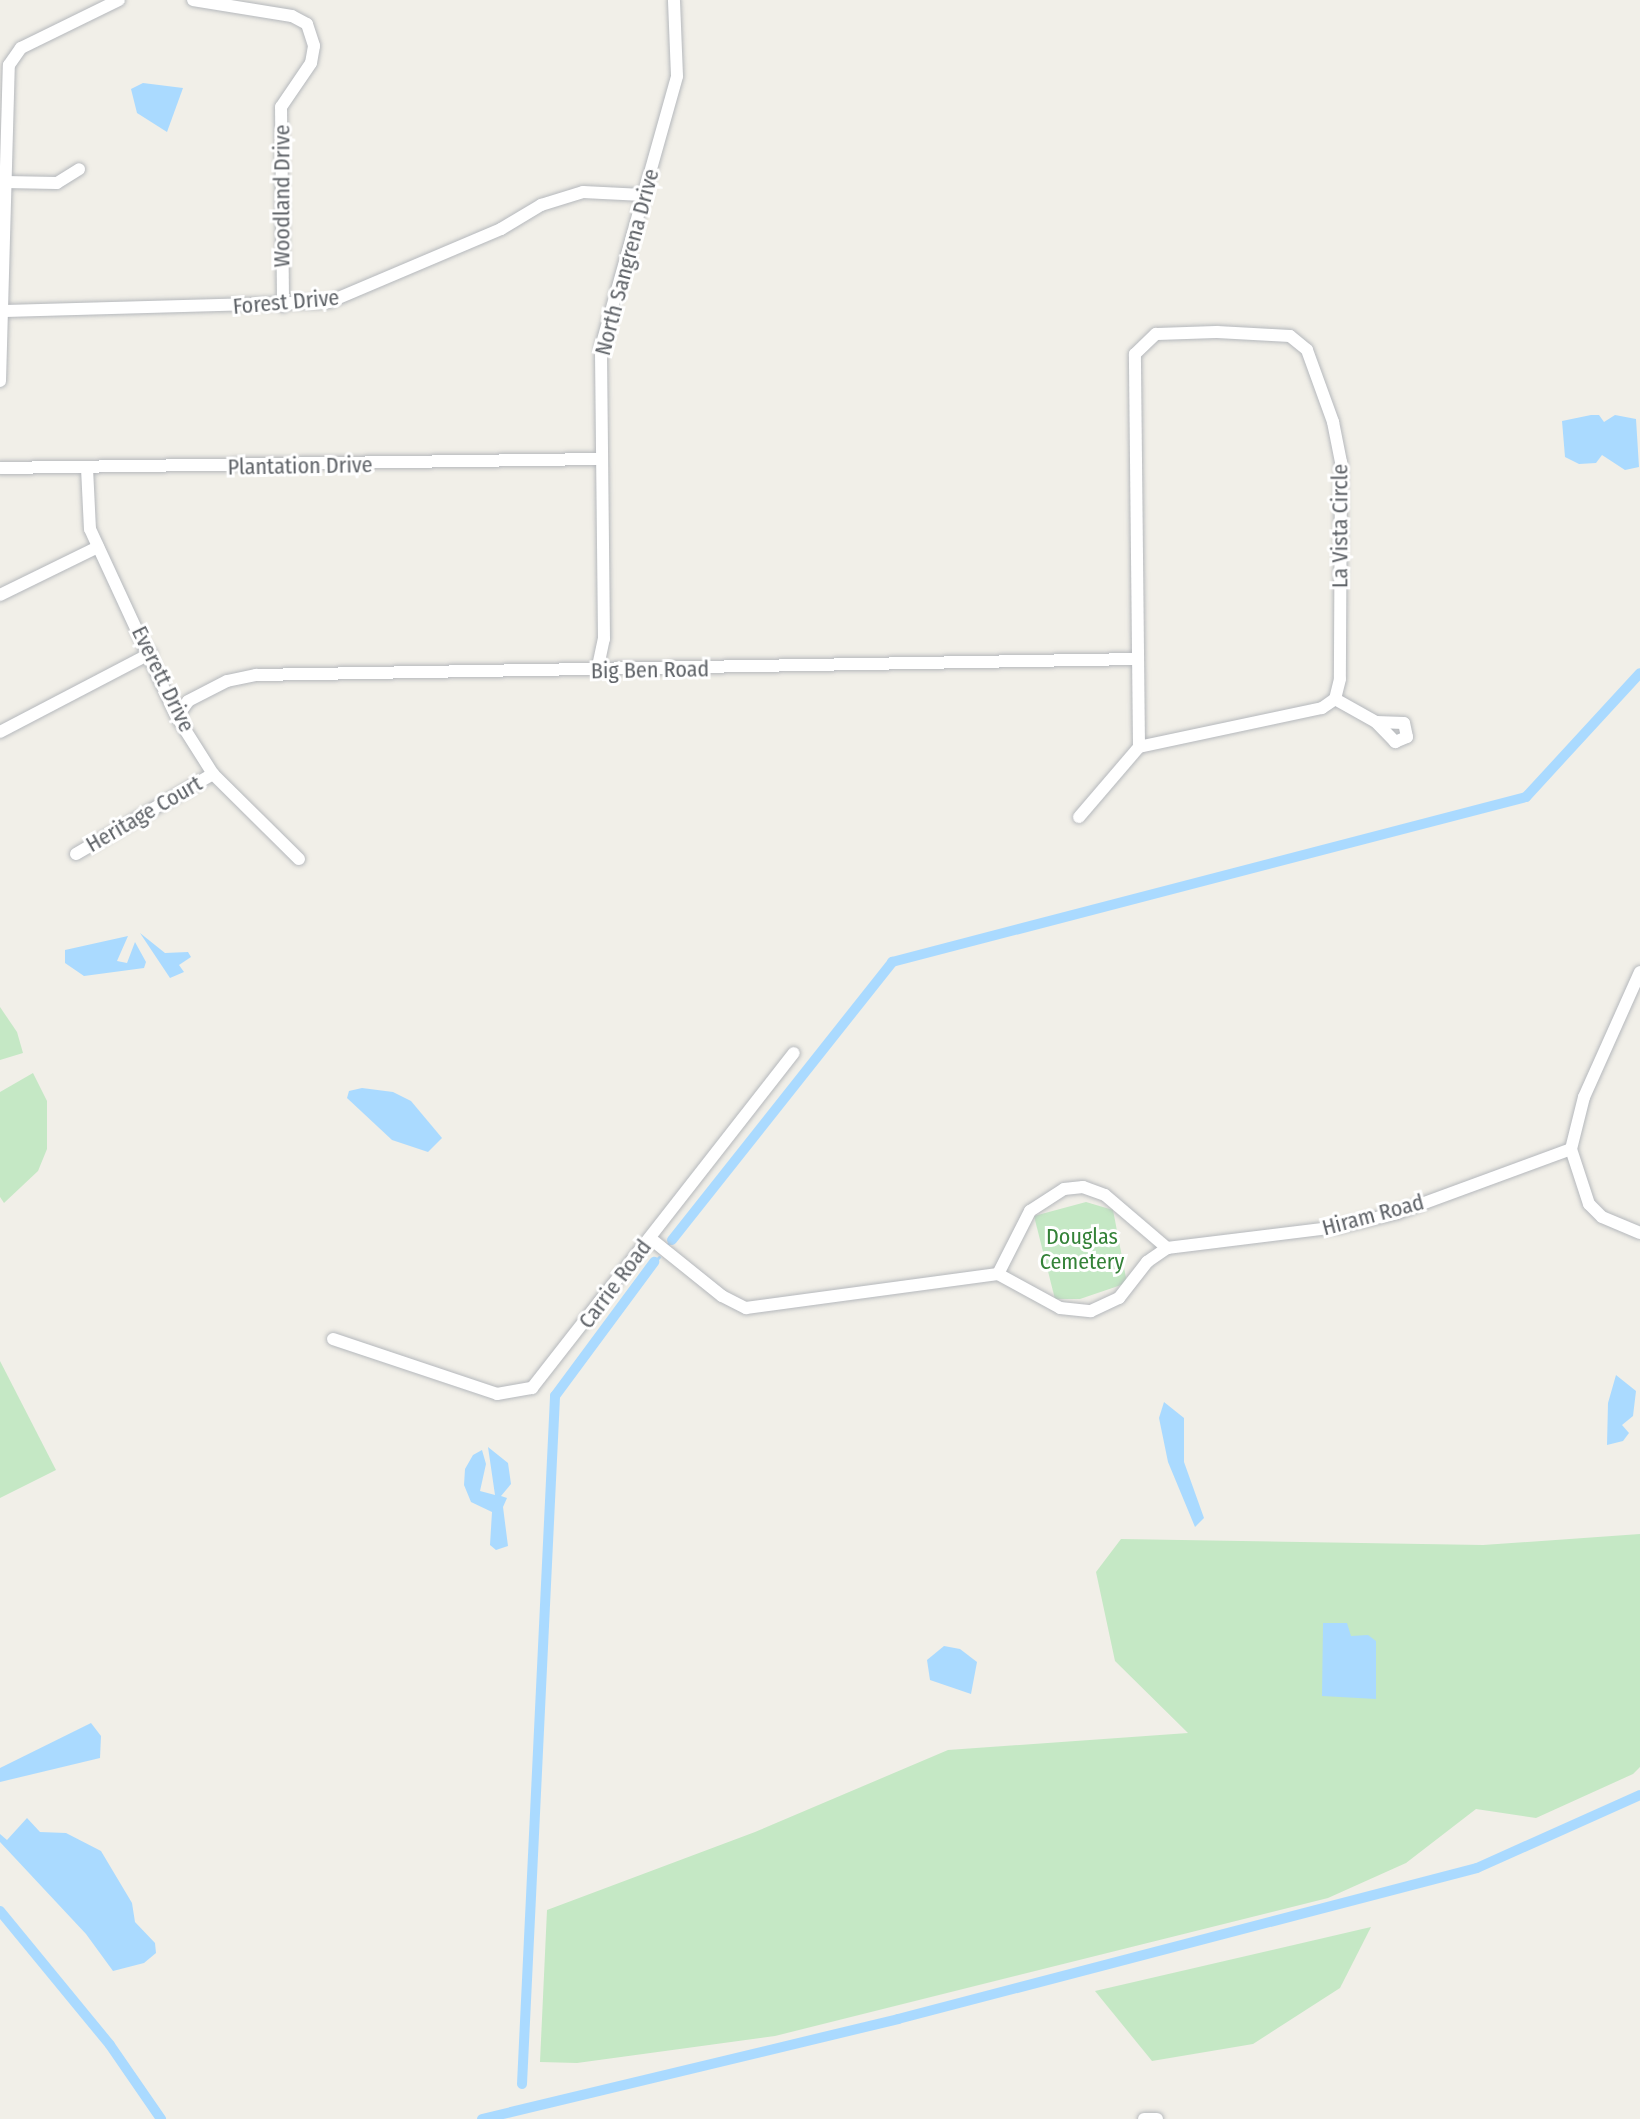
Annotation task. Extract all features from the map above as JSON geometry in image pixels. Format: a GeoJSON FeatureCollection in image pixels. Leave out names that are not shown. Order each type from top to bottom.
{"type":"FeatureCollection","features":[{"type":"Feature","properties":{"kind":"street"},"geometry":{"type":"LineString","coordinates":[[0,381],[9,65],[21,48],[119,0]]}},
{"type":"Feature","properties":{"kind":"street","name":"Woodland Drive"},"geometry":{"type":"LineString","coordinates":[[193,0],[292,16],[307,24],[314,46],[311,63],[281,107],[283,306]]}},
{"type":"Feature","properties":{"kind":"street","name":"North Sangrena Drive"},"geometry":{"type":"LineString","coordinates":[[597,671],[604,639],[601,347],[680,61],[674,0]]}},
{"type":"Feature","properties":{"kind":"street"},"geometry":{"type":"LineString","coordinates":[[5,182],[57,183],[79,169]]}},
{"type":"Feature","properties":{"kind":"street","name":"Forest Drive"},"geometry":{"type":"LineString","coordinates":[[2,311],[283,306],[358,293],[501,229],[541,205],[583,192],[643,195]]}},
{"type":"Feature","properties":{"kind":"street","name":"La Vista Circle"},"geometry":{"type":"LineString","coordinates":[[1139,747],[1135,354],[1156,334],[1290,336],[1307,350],[1341,462],[1340,679],[1335,699]]}},
{"type":"Feature","properties":{"kind":"street","name":"Plantation Drive"},"geometry":{"type":"LineString","coordinates":[[0,468],[601,459]]}},
{"type":"Feature","properties":{"kind":"street","name":"Everett Drive"},"geometry":{"type":"LineString","coordinates":[[87,468],[90,529],[151,653],[177,717],[213,774],[299,859]]}},
{"type":"Feature","properties":{"kind":"street"},"geometry":{"type":"LineString","coordinates":[[0,595],[98,547]]}},
{"type":"Feature","properties":{"kind":"street"},"geometry":{"type":"LineString","coordinates":[[0,732],[151,653]]}},
{"type":"Feature","properties":{"kind":"street","name":"Big Ben Road"},"geometry":{"type":"LineString","coordinates":[[177,717],[188,701],[227,681],[256,675],[1137,659]]}},
{"type":"Feature","properties":{"kind":"street"},"geometry":{"type":"LineString","coordinates":[[1079,817],[1139,747],[1313,711],[1335,699],[1376,722]]}},
{"type":"Feature","properties":{"kind":"street","name":"Heritage Court"},"geometry":{"type":"LineString","coordinates":[[76,854],[213,774]]}},
{"type":"Feature","properties":{"kind":"street"},"geometry":{"type":"LineString","coordinates":[[1640,972],[1584,1097],[1571,1149],[1589,1204],[1602,1217],[1640,1233]]}},
{"type":"Feature","properties":{"kind":"street","name":"Carrie Road"},"geometry":{"type":"LineString","coordinates":[[333,1339],[497,1394],[520,1394],[544,1378],[651,1239],[682,1190],[794,1053]]}},
{"type":"Feature","properties":{"kind":"street","name":"Hiram Road"},"geometry":{"type":"LineString","coordinates":[[1167,1248],[1274,1238],[1367,1221],[1571,1149]]}},
{"type":"Feature","properties":{"kind":"street"},"geometry":{"type":"LineString","coordinates":[[651,1239],[722,1296],[746,1308],[998,1274],[1060,1308],[1091,1311],[1119,1298],[1147,1262],[1167,1248],[1105,1195],[1083,1187],[1064,1189],[1030,1211],[998,1274]]}},
{"type":"Feature","properties":{"kind":"green space"},"geometry":{"type":"Polygon","coordinates":[[[0,1007],[17,1032],[23,1053],[0,1060],[0,1007]]]}},
{"type":"Feature","properties":{"kind":"green space"},"geometry":{"type":"Polygon","coordinates":[[[33,1073],[47,1101],[47,1149],[38,1171],[4,1203],[0,1197],[0,1092],[33,1073]]]}},
{"type":"Feature","properties":{"kind":"green space","name":"Douglas Cemetery"},"geometry":{"type":"Polygon","coordinates":[[[1086,1202],[1113,1210],[1127,1283],[1080,1299],[1055,1299],[1034,1216],[1086,1202]]]}},
{"type":"Feature","properties":{"kind":"green space"},"geometry":{"type":"Polygon","coordinates":[[[0,1361],[56,1470],[0,1498],[0,1361]]]}},
{"type":"Feature","properties":{"kind":"green space"},"geometry":{"type":"Polygon","coordinates":[[[1640,1534],[1640,1767],[1633,1774],[1536,1818],[1476,1809],[1406,1863],[1328,1898],[775,2036],[577,2063],[540,2062],[547,1910],[755,1832],[948,1750],[1188,1733],[1115,1661],[1096,1572],[1121,1539],[1483,1545],[1640,1534]]]}},
{"type":"Feature","properties":{"kind":"green space"},"geometry":{"type":"Polygon","coordinates":[[[1371,1927],[1340,1988],[1253,2044],[1152,2061],[1095,1991],[1371,1927]]]}},
{"type":"Feature","properties":{"kind":"water"},"geometry":{"type":"Polygon","coordinates":[[[143,83],[183,88],[167,132],[137,113],[131,89],[143,83]]]}},
{"type":"Feature","properties":{"kind":"water"},"geometry":{"type":"Polygon","coordinates":[[[1599,415],[1604,422],[1615,415],[1636,419],[1639,467],[1625,470],[1602,455],[1596,463],[1579,464],[1565,457],[1562,421],[1599,415]]]}},
{"type":"Feature","properties":{"kind":"water"},"geometry":{"type":"Polygon","coordinates":[[[140,933],[165,953],[188,952],[191,957],[179,965],[184,972],[170,978],[140,933]]]}},
{"type":"Feature","properties":{"kind":"water"},"geometry":{"type":"Polygon","coordinates":[[[128,936],[117,961],[127,963],[135,942],[146,962],[144,968],[84,976],[65,963],[65,950],[128,936]]]}},
{"type":"Feature","properties":{"kind":"water"},"geometry":{"type":"Polygon","coordinates":[[[362,1088],[393,1092],[411,1101],[442,1138],[428,1152],[392,1140],[347,1098],[349,1091],[362,1088]]]}},
{"type":"Feature","properties":{"kind":"water"},"geometry":{"type":"Polygon","coordinates":[[[1616,1375],[1636,1391],[1633,1416],[1622,1425],[1629,1433],[1623,1441],[1607,1445],[1608,1403],[1616,1375]]]}},
{"type":"Feature","properties":{"kind":"water"},"geometry":{"type":"Polygon","coordinates":[[[1164,1402],[1184,1418],[1184,1462],[1204,1518],[1195,1527],[1168,1462],[1159,1418],[1164,1402]]]}},
{"type":"Feature","properties":{"kind":"water"},"geometry":{"type":"Polygon","coordinates":[[[488,1447],[508,1463],[511,1484],[501,1496],[507,1498],[503,1507],[508,1546],[496,1550],[490,1545],[492,1512],[471,1502],[464,1485],[465,1469],[473,1455],[482,1450],[486,1464],[480,1491],[495,1495],[488,1447]]]}},
{"type":"Feature","properties":{"kind":"water"},"geometry":{"type":"Polygon","coordinates":[[[1323,1623],[1347,1623],[1351,1636],[1368,1635],[1376,1641],[1376,1699],[1322,1696],[1323,1623]]]}},
{"type":"Feature","properties":{"kind":"water"},"geometry":{"type":"Polygon","coordinates":[[[944,1646],[960,1649],[977,1662],[971,1694],[930,1680],[927,1660],[944,1646]]]}},
{"type":"Feature","properties":{"kind":"water"},"geometry":{"type":"Polygon","coordinates":[[[91,1723],[101,1736],[100,1758],[0,1782],[0,1768],[91,1723]]]}},
{"type":"Feature","properties":{"kind":"water"},"geometry":{"type":"Polygon","coordinates":[[[27,1818],[40,1832],[66,1833],[101,1851],[132,1903],[135,1922],[155,1943],[156,1953],[144,1963],[113,1971],[86,1934],[0,1842],[0,1834],[7,1840],[27,1818]]]}},
{"type":"Feature","properties":{"kind":"waterway"},"geometry":{"type":"LineString","coordinates":[[672,1240],[892,962],[1526,797],[1640,673]]}},
{"type":"Feature","properties":{"kind":"waterway"},"geometry":{"type":"LineString","coordinates":[[668,1244],[672,1240]]}},
{"type":"Feature","properties":{"kind":"waterway"},"geometry":{"type":"LineString","coordinates":[[654,1262],[659,1257]]}},
{"type":"Feature","properties":{"kind":"waterway"},"geometry":{"type":"LineString","coordinates":[[522,2084],[555,1396],[654,1262]]}},
{"type":"Feature","properties":{"kind":"waterway"},"geometry":{"type":"LineString","coordinates":[[482,2119],[898,2019],[1477,1868],[1640,1795]]}},
{"type":"Feature","properties":{"kind":"waterway"},"geometry":{"type":"LineString","coordinates":[[0,1911],[110,2045],[161,2119]]}}]}
